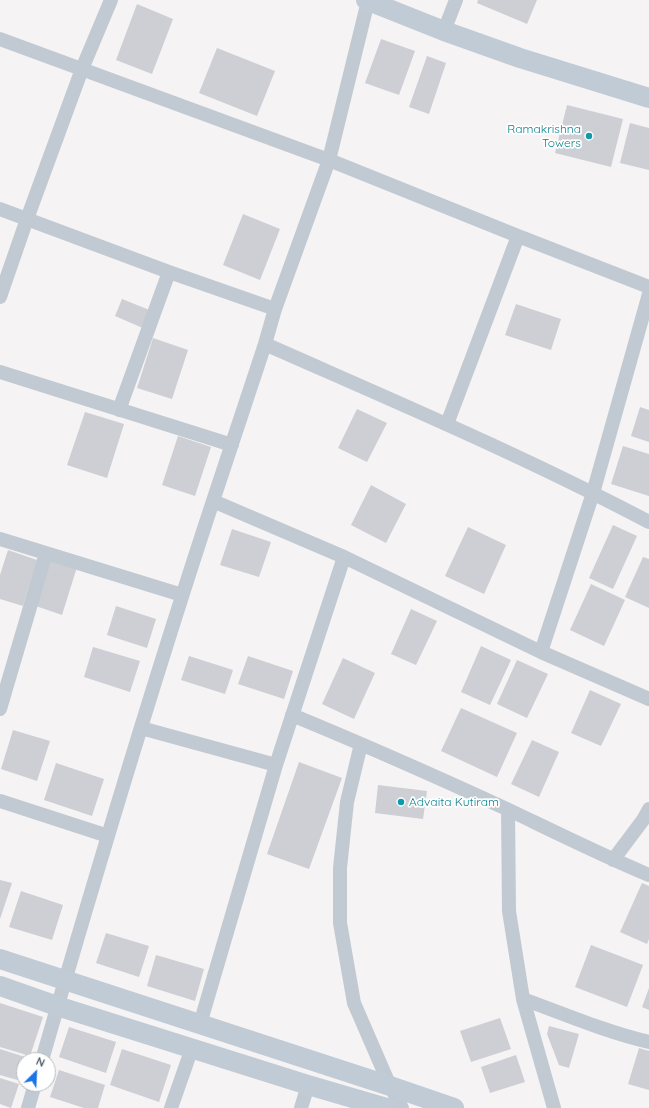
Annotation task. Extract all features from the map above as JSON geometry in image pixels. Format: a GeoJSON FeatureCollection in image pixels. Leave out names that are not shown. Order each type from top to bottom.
{"type":"FeatureCollection","features":[{"type":"Feature","properties":{"kind":"main road"},"geometry":{"type":"LineString","coordinates":[[367,0],[444,31],[520,58],[649,98]]}},
{"type":"Feature","properties":{"kind":"main road"},"geometry":{"type":"LineString","coordinates":[[0,959],[454,1108]]}},
{"type":"Feature","properties":{"kind":"main road"},"geometry":{"type":"LineString","coordinates":[[0,986],[58,1006],[308,1085],[387,1108]]}},
{"type":"Feature","properties":{"kind":"street"},"geometry":{"type":"LineString","coordinates":[[0,297],[82,69],[111,0]]}},
{"type":"Feature","properties":{"kind":"street"},"geometry":{"type":"LineString","coordinates":[[44,1052],[108,836],[182,595],[265,344],[275,309],[329,160],[367,0]]}},
{"type":"Feature","properties":{"kind":"street"},"geometry":{"type":"LineString","coordinates":[[444,31],[456,0]]}},
{"type":"Feature","properties":{"kind":"street"},"geometry":{"type":"LineString","coordinates":[[0,39],[329,160],[649,287]]}},
{"type":"Feature","properties":{"kind":"street"},"geometry":{"type":"LineString","coordinates":[[0,209],[169,272],[275,309]]}},
{"type":"Feature","properties":{"kind":"street"},"geometry":{"type":"LineString","coordinates":[[447,424],[518,236]]}},
{"type":"Feature","properties":{"kind":"street"},"geometry":{"type":"LineString","coordinates":[[119,410],[169,272]]}},
{"type":"Feature","properties":{"kind":"street"},"geometry":{"type":"LineString","coordinates":[[541,652],[593,493],[649,294]]}},
{"type":"Feature","properties":{"kind":"street"},"geometry":{"type":"LineString","coordinates":[[265,344],[447,424],[593,493],[649,522]]}},
{"type":"Feature","properties":{"kind":"street"},"geometry":{"type":"LineString","coordinates":[[0,372],[232,444]]}},
{"type":"Feature","properties":{"kind":"street"},"geometry":{"type":"LineString","coordinates":[[213,501],[344,557],[541,652],[649,699]]}},
{"type":"Feature","properties":{"kind":"street"},"geometry":{"type":"LineString","coordinates":[[0,539],[182,595]]}},
{"type":"Feature","properties":{"kind":"street"},"geometry":{"type":"LineString","coordinates":[[0,709],[46,553]]}},
{"type":"Feature","properties":{"kind":"street"},"geometry":{"type":"LineString","coordinates":[[200,1024],[276,766],[344,557]]}},
{"type":"Feature","properties":{"kind":"street"},"geometry":{"type":"LineString","coordinates":[[292,715],[361,744],[508,810],[613,860],[649,875]]}},
{"type":"Feature","properties":{"kind":"street"},"geometry":{"type":"LineString","coordinates":[[141,728],[276,766]]}},
{"type":"Feature","properties":{"kind":"street"},"geometry":{"type":"LineString","coordinates":[[361,744],[347,802],[340,868],[340,923],[354,1003],[390,1086],[402,1108]]}},
{"type":"Feature","properties":{"kind":"street"},"geometry":{"type":"LineString","coordinates":[[0,801],[108,836]]}},
{"type":"Feature","properties":{"kind":"street"},"geometry":{"type":"LineString","coordinates":[[613,860],[643,820],[649,809]]}},
{"type":"Feature","properties":{"kind":"street"},"geometry":{"type":"LineString","coordinates":[[508,810],[509,912],[523,998],[554,1108]]}},
{"type":"Feature","properties":{"kind":"street"},"geometry":{"type":"LineString","coordinates":[[523,998],[567,1016],[632,1039],[649,1042]]}},
{"type":"Feature","properties":{"kind":"street"},"geometry":{"type":"LineString","coordinates":[[171,1108],[192,1048]]}},
{"type":"Feature","properties":{"kind":"street"},"geometry":{"type":"LineString","coordinates":[[301,1108],[308,1085]]}},
{"type":"Feature","properties":{"kind":"street"},"geometry":{"type":"LineString","coordinates":[[28,1108],[33,1092]]}},
{"type":"Feature","properties":{"kind":"building"},"geometry":{"type":"Polygon","coordinates":[[[478,0],[537,0],[527,24],[477,3],[478,0]]]}},
{"type":"Feature","properties":{"kind":"building"},"geometry":{"type":"Polygon","coordinates":[[[137,4],[173,19],[152,74],[116,60],[137,4]]]}},
{"type":"Feature","properties":{"kind":"building"},"geometry":{"type":"Polygon","coordinates":[[[381,39],[415,51],[399,95],[365,83],[381,39]]]}},
{"type":"Feature","properties":{"kind":"building"},"geometry":{"type":"Polygon","coordinates":[[[217,48],[275,71],[257,116],[199,93],[217,48]]]}},
{"type":"Feature","properties":{"kind":"building"},"geometry":{"type":"Polygon","coordinates":[[[427,56],[446,63],[429,114],[409,107],[427,56]]]}},
{"type":"Feature","properties":{"kind":"building","name":"Ramakrishna Towers"},"geometry":{"type":"Polygon","coordinates":[[[567,105],[623,119],[611,167],[555,153],[567,105]]]}},
{"type":"Feature","properties":{"kind":"building"},"geometry":{"type":"Polygon","coordinates":[[[630,123],[649,128],[649,170],[620,163],[630,123]]]}},
{"type":"Feature","properties":{"kind":"building"},"geometry":{"type":"Polygon","coordinates":[[[243,214],[280,229],[260,280],[223,265],[243,214]]]}},
{"type":"Feature","properties":{"kind":"building"},"geometry":{"type":"Polygon","coordinates":[[[122,299],[152,311],[145,329],[115,316],[122,299]]]}},
{"type":"Feature","properties":{"kind":"building"},"geometry":{"type":"Polygon","coordinates":[[[516,304],[561,319],[551,350],[505,335],[516,304]]]}},
{"type":"Feature","properties":{"kind":"building"},"geometry":{"type":"Polygon","coordinates":[[[153,338],[188,350],[172,399],[137,388],[153,338]]]}},
{"type":"Feature","properties":{"kind":"building"},"geometry":{"type":"Polygon","coordinates":[[[640,407],[649,410],[649,442],[631,436],[640,407]]]}},
{"type":"Feature","properties":{"kind":"building"},"geometry":{"type":"Polygon","coordinates":[[[357,409],[387,423],[367,462],[338,448],[357,409]]]}},
{"type":"Feature","properties":{"kind":"building"},"geometry":{"type":"Polygon","coordinates":[[[85,412],[124,424],[107,478],[67,465],[85,412]]]}},
{"type":"Feature","properties":{"kind":"building"},"geometry":{"type":"Polygon","coordinates":[[[178,436],[211,447],[195,496],[162,485],[178,436]]]}},
{"type":"Feature","properties":{"kind":"building"},"geometry":{"type":"Polygon","coordinates":[[[623,446],[649,454],[649,496],[611,484],[623,446]]]}},
{"type":"Feature","properties":{"kind":"building"},"geometry":{"type":"Polygon","coordinates":[[[371,485],[406,504],[386,543],[351,525],[371,485]]]}},
{"type":"Feature","properties":{"kind":"building"},"geometry":{"type":"Polygon","coordinates":[[[613,525],[637,536],[613,589],[589,578],[613,525]]]}},
{"type":"Feature","properties":{"kind":"building"},"geometry":{"type":"Polygon","coordinates":[[[468,527],[506,545],[484,594],[445,576],[468,527]]]}},
{"type":"Feature","properties":{"kind":"building"},"geometry":{"type":"Polygon","coordinates":[[[232,529],[271,542],[259,577],[220,565],[232,529]]]}},
{"type":"Feature","properties":{"kind":"building"},"geometry":{"type":"Polygon","coordinates":[[[8,550],[37,560],[23,606],[0,599],[0,575],[8,550]]]}},
{"type":"Feature","properties":{"kind":"building"},"geometry":{"type":"Polygon","coordinates":[[[643,557],[649,559],[649,608],[625,597],[643,557]]]}},
{"type":"Feature","properties":{"kind":"building"},"geometry":{"type":"Polygon","coordinates":[[[48,558],[77,567],[62,615],[33,605],[48,558]]]}},
{"type":"Feature","properties":{"kind":"building"},"geometry":{"type":"Polygon","coordinates":[[[591,584],[625,600],[604,646],[570,630],[591,584]]]}},
{"type":"Feature","properties":{"kind":"building"},"geometry":{"type":"Polygon","coordinates":[[[116,606],[156,619],[147,648],[107,635],[116,606]]]}},
{"type":"Feature","properties":{"kind":"building"},"geometry":{"type":"Polygon","coordinates":[[[411,609],[437,621],[416,665],[391,654],[411,609]]]}},
{"type":"Feature","properties":{"kind":"building"},"geometry":{"type":"Polygon","coordinates":[[[481,646],[511,660],[490,705],[461,692],[481,646]]]}},
{"type":"Feature","properties":{"kind":"building"},"geometry":{"type":"Polygon","coordinates":[[[93,647],[140,661],[130,692],[84,677],[93,647]]]}},
{"type":"Feature","properties":{"kind":"building"},"geometry":{"type":"Polygon","coordinates":[[[189,656],[233,670],[225,694],[181,680],[189,656]]]}},
{"type":"Feature","properties":{"kind":"building"},"geometry":{"type":"Polygon","coordinates":[[[248,656],[293,671],[284,699],[238,684],[248,656]]]}},
{"type":"Feature","properties":{"kind":"building"},"geometry":{"type":"Polygon","coordinates":[[[343,658],[375,673],[354,719],[322,704],[343,658]]]}},
{"type":"Feature","properties":{"kind":"building"},"geometry":{"type":"Polygon","coordinates":[[[517,660],[548,674],[527,718],[497,704],[517,660]]]}},
{"type":"Feature","properties":{"kind":"building"},"geometry":{"type":"Polygon","coordinates":[[[590,690],[621,704],[601,746],[571,733],[590,690]]]}},
{"type":"Feature","properties":{"kind":"building"},"geometry":{"type":"Polygon","coordinates":[[[461,708],[517,733],[497,777],[441,751],[461,708]]]}},
{"type":"Feature","properties":{"kind":"building"},"geometry":{"type":"Polygon","coordinates":[[[13,730],[50,741],[37,781],[1,769],[13,730]]]}},
{"type":"Feature","properties":{"kind":"building"},"geometry":{"type":"Polygon","coordinates":[[[532,740],[559,752],[539,797],[511,784],[532,740]]]}},
{"type":"Feature","properties":{"kind":"building"},"geometry":{"type":"Polygon","coordinates":[[[299,762],[342,778],[309,869],[267,854],[299,762]]]}},
{"type":"Feature","properties":{"kind":"building"},"geometry":{"type":"Polygon","coordinates":[[[56,763],[104,779],[92,816],[44,800],[56,763]]]}},
{"type":"Feature","properties":{"kind":"building","name":"Advaita Kutiram"},"geometry":{"type":"Polygon","coordinates":[[[378,785],[427,791],[423,819],[375,813],[378,785]]]}},
{"type":"Feature","properties":{"kind":"building"},"geometry":{"type":"Polygon","coordinates":[[[0,880],[12,883],[0,919],[0,880]]]}},
{"type":"Feature","properties":{"kind":"building"},"geometry":{"type":"Polygon","coordinates":[[[642,883],[649,886],[649,939],[647,944],[620,932],[642,883]]]}},
{"type":"Feature","properties":{"kind":"building"},"geometry":{"type":"Polygon","coordinates":[[[21,891],[63,905],[52,940],[9,927],[21,891]]]}},
{"type":"Feature","properties":{"kind":"building"},"geometry":{"type":"Polygon","coordinates":[[[106,933],[149,946],[139,977],[96,963],[106,933]]]}},
{"type":"Feature","properties":{"kind":"building"},"geometry":{"type":"Polygon","coordinates":[[[591,945],[643,965],[627,1007],[575,987],[591,945]]]}},
{"type":"Feature","properties":{"kind":"building"},"geometry":{"type":"Polygon","coordinates":[[[156,955],[204,969],[195,1001],[147,986],[156,955]]]}},
{"type":"Feature","properties":{"kind":"building"},"geometry":{"type":"Polygon","coordinates":[[[649,988],[649,1010],[642,1007],[649,988]]]}},
{"type":"Feature","properties":{"kind":"building"},"geometry":{"type":"Polygon","coordinates":[[[0,1003],[43,1017],[31,1052],[17,1052],[0,1047],[0,1003]]]}},
{"type":"Feature","properties":{"kind":"building"},"geometry":{"type":"Polygon","coordinates":[[[500,1018],[511,1049],[471,1062],[460,1031],[500,1018]]]}},
{"type":"Feature","properties":{"kind":"building"},"geometry":{"type":"Polygon","coordinates":[[[549,1026],[579,1034],[569,1068],[559,1065],[547,1034],[549,1026]]]}},
{"type":"Feature","properties":{"kind":"building"},"geometry":{"type":"Polygon","coordinates":[[[69,1027],[116,1042],[106,1073],[59,1057],[69,1027]]]}},
{"type":"Feature","properties":{"kind":"building"},"geometry":{"type":"Polygon","coordinates":[[[639,1048],[649,1051],[649,1090],[628,1084],[639,1048]]]}},
{"type":"Feature","properties":{"kind":"building"},"geometry":{"type":"Polygon","coordinates":[[[0,1049],[16,1054],[16,1080],[0,1075],[0,1049]]]}},
{"type":"Feature","properties":{"kind":"building"},"geometry":{"type":"Polygon","coordinates":[[[122,1049],[171,1065],[159,1102],[110,1085],[122,1049]]]}},
{"type":"Feature","properties":{"kind":"building"},"geometry":{"type":"Polygon","coordinates":[[[516,1055],[525,1082],[490,1093],[481,1067],[516,1055]]]}},
{"type":"Feature","properties":{"kind":"building"},"geometry":{"type":"Polygon","coordinates":[[[59,1070],[105,1085],[98,1108],[84,1108],[50,1097],[52,1092],[56,1092],[56,1079],[59,1070]]]}},
{"type":"Feature","properties":{"kind":"building"},"geometry":{"type":"Polygon","coordinates":[[[0,1078],[16,1083],[16,1092],[11,1108],[0,1104],[0,1078]]]}},
{"type":"Feature","properties":{"kind":"place","name":"Ramakrishna Towers"},"geometry":{"type":"Point","coordinates":[589,136]}},
{"type":"Feature","properties":{"kind":"place","name":"Advaita Kutiram"},"geometry":{"type":"Point","coordinates":[401,802]}}]}
